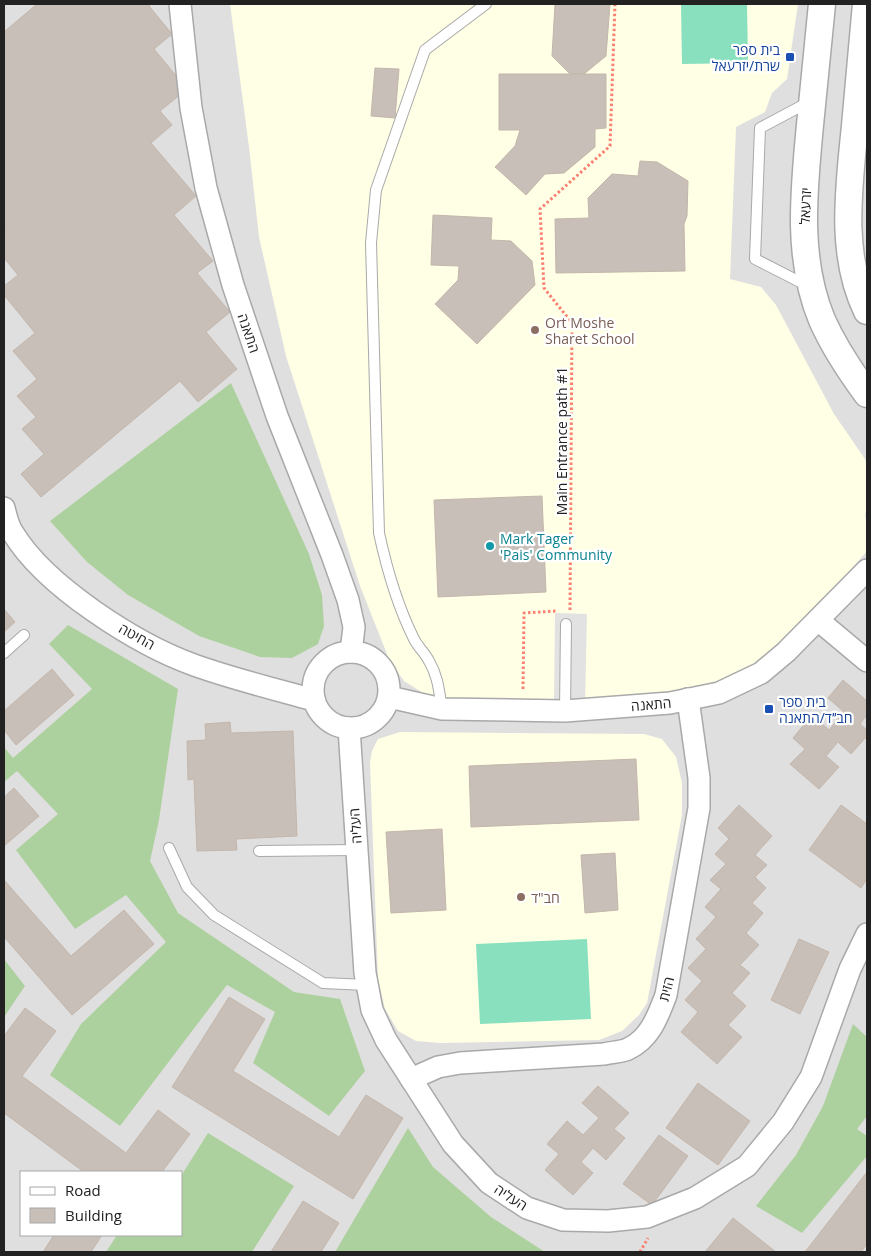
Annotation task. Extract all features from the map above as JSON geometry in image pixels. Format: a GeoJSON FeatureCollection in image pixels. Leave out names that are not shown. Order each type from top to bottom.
{"type":"FeatureCollection","features":[{"type":"Feature","properties":{"kind":"street","name":"התאנה"},"geometry":{"type":"LineString","coordinates":[[180,4],[191,108],[206,188],[233,285],[277,416],[348,600],[354,627],[351,652]]}},
{"type":"Feature","properties":{"kind":"street","name":"יזרעאל"},"geometry":{"type":"LineString","coordinates":[[822,4],[805,195],[804,234],[806,260],[812,288],[822,318],[836,348],[867,394]]}},
{"type":"Feature","properties":{"kind":"street"},"geometry":{"type":"LineString","coordinates":[[866,4],[851,163],[848,232],[855,277],[867,311]]}},
{"type":"Feature","properties":{"kind":"street","name":"החיטה"},"geometry":{"type":"LineString","coordinates":[[5,516],[12,532],[31,556],[60,584],[103,617],[146,643],[193,664],[314,700]]}},
{"type":"Feature","properties":{"kind":"street","name":"התאנה"},"geometry":{"type":"LineString","coordinates":[[389,697],[442,708],[565,711],[670,702],[719,693],[761,673],[786,652],[867,570]]}},
{"type":"Feature","properties":{"kind":"street"},"geometry":{"type":"LineString","coordinates":[[818,620],[867,661]]}},
{"type":"Feature","properties":{"kind":"street"},"geometry":{"type":"LineString","coordinates":[[340,653],[362,653],[372,658],[387,675],[390,686],[389,697],[386,708],[370,723],[360,727],[348,728],[337,726],[327,720],[319,711],[314,700],[313,688],[315,677],[320,666],[340,653]]}},
{"type":"Feature","properties":{"kind":"street","name":"הזית"},"geometry":{"type":"LineString","coordinates":[[411,1079],[438,1067],[460,1063],[604,1054],[628,1049],[644,1037],[656,1020],[666,995],[699,808],[699,778],[688,699]]}},
{"type":"Feature","properties":{"kind":"street","name":"העליה"},"geometry":{"type":"LineString","coordinates":[[348,728],[367,985],[372,1010],[386,1040],[453,1144],[489,1183],[527,1208],[563,1220],[608,1221],[647,1217],[695,1198],[746,1166],[783,1122],[811,1077],[850,969],[867,934]]}},
{"type":"Feature","properties":{"kind":"lane"},"geometry":{"type":"LineString","coordinates":[[442,708],[438,680],[429,660],[415,640],[399,605],[387,571],[379,533],[371,243],[376,190],[425,50],[486,4]]}},
{"type":"Feature","properties":{"kind":"lane"},"geometry":{"type":"LineString","coordinates":[[812,101],[760,128],[755,259],[812,288]]}},
{"type":"Feature","properties":{"kind":"lane"},"geometry":{"type":"LineString","coordinates":[[565,711],[566,624]]}},
{"type":"Feature","properties":{"kind":"lane"},"geometry":{"type":"LineString","coordinates":[[4,653],[24,635]]}},
{"type":"Feature","properties":{"kind":"lane"},"geometry":{"type":"LineString","coordinates":[[169,848],[187,887],[214,915],[323,983],[367,985]]}},
{"type":"Feature","properties":{"kind":"lane"},"geometry":{"type":"LineString","coordinates":[[259,851],[357,850]]}},
{"type":"Feature","properties":{"kind":"path","name":"Main Entrance path #1"},"geometry":{"type":"LineString","coordinates":[[522,710],[524,613],[571,610],[572,323],[544,288],[540,209],[610,146],[615,4]]}},
{"type":"Feature","properties":{"kind":"shaded area"},"geometry":{"type":"Polygon","coordinates":[[[4,4],[867,4],[867,1252],[4,1252],[4,4]]]}},
{"type":"Feature","properties":{"kind":"shaded area","name":"Ort Moshe Sharet School"},"geometry":{"type":"Polygon","coordinates":[[[230,4],[798,4],[787,79],[772,93],[765,112],[736,127],[730,279],[761,287],[776,305],[834,414],[865,459],[867,465],[865,516],[867,522],[867,551],[779,652],[733,680],[665,700],[585,704],[475,700],[428,696],[404,681],[389,659],[360,586],[286,356],[259,237],[230,4]]]}},
{"type":"Feature","properties":{"kind":"shaded area"},"geometry":{"type":"Polygon","coordinates":[[[555,613],[587,614],[585,704],[554,704],[555,613]]]}},
{"type":"Feature","properties":{"kind":"shaded area","name":"חב\"ד"},"geometry":{"type":"Polygon","coordinates":[[[400,732],[644,734],[662,739],[676,757],[682,783],[682,815],[647,1003],[639,1015],[622,1031],[599,1040],[440,1043],[416,1041],[398,1031],[385,1009],[378,979],[370,763],[372,751],[378,739],[400,732]]]}},
{"type":"Feature","properties":{"kind":"green space"},"geometry":{"type":"Polygon","coordinates":[[[681,4],[747,4],[748,63],[682,64],[681,4]]]}},
{"type":"Feature","properties":{"kind":"green space"},"geometry":{"type":"Polygon","coordinates":[[[231,383],[309,554],[322,595],[324,626],[318,644],[292,658],[260,657],[199,636],[128,595],[87,562],[50,521],[231,383]]]}},
{"type":"Feature","properties":{"kind":"green space"},"geometry":{"type":"Polygon","coordinates":[[[68,625],[178,689],[159,820],[150,861],[178,913],[294,992],[340,999],[365,1071],[329,1116],[253,1063],[275,1012],[227,985],[120,1126],[50,1075],[81,1024],[166,942],[126,895],[75,929],[16,850],[58,814],[17,771],[4,782],[4,747],[13,758],[92,689],[49,644],[68,625]]]}},
{"type":"Feature","properties":{"kind":"green space"},"geometry":{"type":"Polygon","coordinates":[[[587,939],[591,1019],[480,1024],[476,944],[587,939]]]}},
{"type":"Feature","properties":{"kind":"green space"},"geometry":{"type":"Polygon","coordinates":[[[4,959],[25,986],[4,1017],[4,959]]]}},
{"type":"Feature","properties":{"kind":"green space"},"geometry":{"type":"Polygon","coordinates":[[[853,1024],[867,1037],[867,1116],[857,1129],[867,1136],[867,1156],[802,1233],[756,1206],[796,1155],[823,1106],[853,1024]]]}},
{"type":"Feature","properties":{"kind":"green space"},"geometry":{"type":"Polygon","coordinates":[[[408,1128],[433,1167],[491,1217],[545,1252],[335,1252],[408,1128]]]}},
{"type":"Feature","properties":{"kind":"green space"},"geometry":{"type":"Polygon","coordinates":[[[208,1133],[294,1186],[252,1252],[106,1252],[116,1236],[182,1236],[182,1174],[208,1133]]]}},
{"type":"Feature","properties":{"kind":"building"},"geometry":{"type":"Polygon","coordinates":[[[37,4],[151,4],[149,6],[172,34],[154,49],[187,89],[160,111],[172,125],[151,143],[196,196],[174,215],[213,261],[197,273],[230,312],[206,332],[237,369],[198,402],[180,381],[41,497],[21,474],[44,454],[22,429],[36,417],[17,396],[37,379],[13,351],[35,333],[4,295],[4,286],[18,275],[4,258],[4,230],[6,228],[4,226],[4,32],[37,4]]]}},
{"type":"Feature","properties":{"kind":"building"},"geometry":{"type":"Polygon","coordinates":[[[555,4],[610,4],[606,56],[584,74],[570,74],[552,56],[555,4]]]}},
{"type":"Feature","properties":{"kind":"building"},"geometry":{"type":"Polygon","coordinates":[[[375,68],[399,69],[395,118],[371,116],[375,68]]]}},
{"type":"Feature","properties":{"kind":"building"},"geometry":{"type":"Polygon","coordinates":[[[499,74],[606,74],[606,128],[595,129],[595,147],[564,173],[545,174],[526,195],[495,167],[515,146],[520,130],[499,130],[499,74]]]}},
{"type":"Feature","properties":{"kind":"building"},"geometry":{"type":"Polygon","coordinates":[[[640,161],[657,162],[688,181],[687,216],[684,224],[685,271],[556,273],[555,219],[589,218],[588,198],[612,174],[638,176],[640,161]]]}},
{"type":"Feature","properties":{"kind":"building"},"geometry":{"type":"Polygon","coordinates":[[[433,215],[492,218],[491,240],[511,241],[532,261],[535,285],[477,344],[435,304],[458,280],[459,266],[431,265],[433,215]]]}},
{"type":"Feature","properties":{"kind":"building","name":"Mark Tager 'Pais' Community"},"geometry":{"type":"Polygon","coordinates":[[[542,496],[546,592],[438,597],[434,500],[542,496]]]}},
{"type":"Feature","properties":{"kind":"building"},"geometry":{"type":"Polygon","coordinates":[[[4,609],[15,622],[4,632],[4,609]]]}},
{"type":"Feature","properties":{"kind":"building"},"geometry":{"type":"Polygon","coordinates":[[[52,669],[74,695],[16,745],[4,730],[4,711],[52,669]]]}},
{"type":"Feature","properties":{"kind":"building"},"geometry":{"type":"Polygon","coordinates":[[[843,680],[867,701],[867,715],[860,724],[867,730],[867,736],[851,754],[838,742],[826,756],[839,767],[819,789],[790,764],[805,749],[793,738],[812,715],[829,730],[844,712],[828,698],[843,680]]]}},
{"type":"Feature","properties":{"kind":"building"},"geometry":{"type":"Polygon","coordinates":[[[230,722],[231,733],[293,731],[297,836],[236,839],[237,850],[197,851],[194,779],[188,780],[187,741],[206,740],[205,724],[230,722]]]}},
{"type":"Feature","properties":{"kind":"building"},"geometry":{"type":"Polygon","coordinates":[[[636,759],[639,820],[471,827],[469,766],[636,759]]]}},
{"type":"Feature","properties":{"kind":"building"},"geometry":{"type":"Polygon","coordinates":[[[14,788],[39,816],[4,846],[4,797],[14,788]]]}},
{"type":"Feature","properties":{"kind":"building"},"geometry":{"type":"Polygon","coordinates":[[[739,805],[772,836],[755,855],[767,865],[755,877],[766,888],[752,903],[763,913],[746,933],[759,945],[740,965],[750,973],[732,993],[746,1006],[728,1025],[742,1037],[717,1064],[681,1032],[698,1012],[685,1000],[702,981],[688,968],[706,949],[696,939],[716,917],[705,907],[721,889],[710,880],[726,864],[715,854],[729,839],[718,828],[739,805]]]}},
{"type":"Feature","properties":{"kind":"building"},"geometry":{"type":"Polygon","coordinates":[[[841,805],[867,824],[867,879],[861,888],[809,850],[841,805]]]}},
{"type":"Feature","properties":{"kind":"building"},"geometry":{"type":"Polygon","coordinates":[[[442,829],[446,910],[391,913],[386,832],[442,829]]]}},
{"type":"Feature","properties":{"kind":"building"},"geometry":{"type":"Polygon","coordinates":[[[615,853],[618,910],[585,913],[581,855],[615,853]]]}},
{"type":"Feature","properties":{"kind":"building"},"geometry":{"type":"Polygon","coordinates":[[[4,880],[71,956],[124,910],[154,944],[72,1015],[4,937],[4,880]]]}},
{"type":"Feature","properties":{"kind":"building"},"geometry":{"type":"Polygon","coordinates":[[[799,939],[829,952],[800,1014],[771,1000],[799,939]]]}},
{"type":"Feature","properties":{"kind":"building"},"geometry":{"type":"Polygon","coordinates":[[[229,997],[265,1019],[233,1071],[339,1137],[366,1095],[403,1118],[353,1199],[172,1087],[229,997]]]}},
{"type":"Feature","properties":{"kind":"building"},"geometry":{"type":"Polygon","coordinates":[[[25,1008],[56,1031],[22,1076],[126,1153],[158,1110],[190,1134],[163,1171],[83,1171],[4,1113],[4,1036],[25,1008]]]}},
{"type":"Feature","properties":{"kind":"building"},"geometry":{"type":"Polygon","coordinates":[[[698,1083],[750,1121],[718,1165],[666,1128],[698,1083]]]}},
{"type":"Feature","properties":{"kind":"building"},"geometry":{"type":"Polygon","coordinates":[[[598,1086],[629,1113],[614,1129],[625,1138],[606,1160],[593,1148],[581,1162],[593,1173],[573,1195],[545,1170],[559,1154],[547,1144],[567,1121],[583,1135],[599,1118],[582,1103],[598,1086]]]}},
{"type":"Feature","properties":{"kind":"building"},"geometry":{"type":"Polygon","coordinates":[[[659,1135],[688,1156],[652,1205],[623,1184],[659,1135]]]}},
{"type":"Feature","properties":{"kind":"building"},"geometry":{"type":"Polygon","coordinates":[[[867,1172],[867,1244],[861,1252],[805,1252],[867,1172]]]}},
{"type":"Feature","properties":{"kind":"building"},"geometry":{"type":"Polygon","coordinates":[[[303,1201],[339,1223],[321,1252],[271,1252],[303,1201]]]}},
{"type":"Feature","properties":{"kind":"building"},"geometry":{"type":"Polygon","coordinates":[[[733,1218],[776,1252],[705,1252],[733,1218]]]}},
{"type":"Feature","properties":{"kind":"building"},"geometry":{"type":"Polygon","coordinates":[[[53,1236],[101,1236],[91,1252],[43,1252],[53,1236]]]}},
{"type":"Feature","properties":{"kind":"place","name":"בית ספר שרת/יזרעאל"},"geometry":{"type":"Point","coordinates":[790,57]}},
{"type":"Feature","properties":{"kind":"place","name":"Ort Moshe Sharet School"},"geometry":{"type":"Point","coordinates":[535,330]}},
{"type":"Feature","properties":{"kind":"place","name":"Mark Tager 'Pais' Community"},"geometry":{"type":"Point","coordinates":[490,546]}},
{"type":"Feature","properties":{"kind":"place","name":"בית ספר חב״ד/התאנה"},"geometry":{"type":"Point","coordinates":[769,709]}},
{"type":"Feature","properties":{"kind":"place","name":"חב\"ד"},"geometry":{"type":"Point","coordinates":[521,897]}}]}
